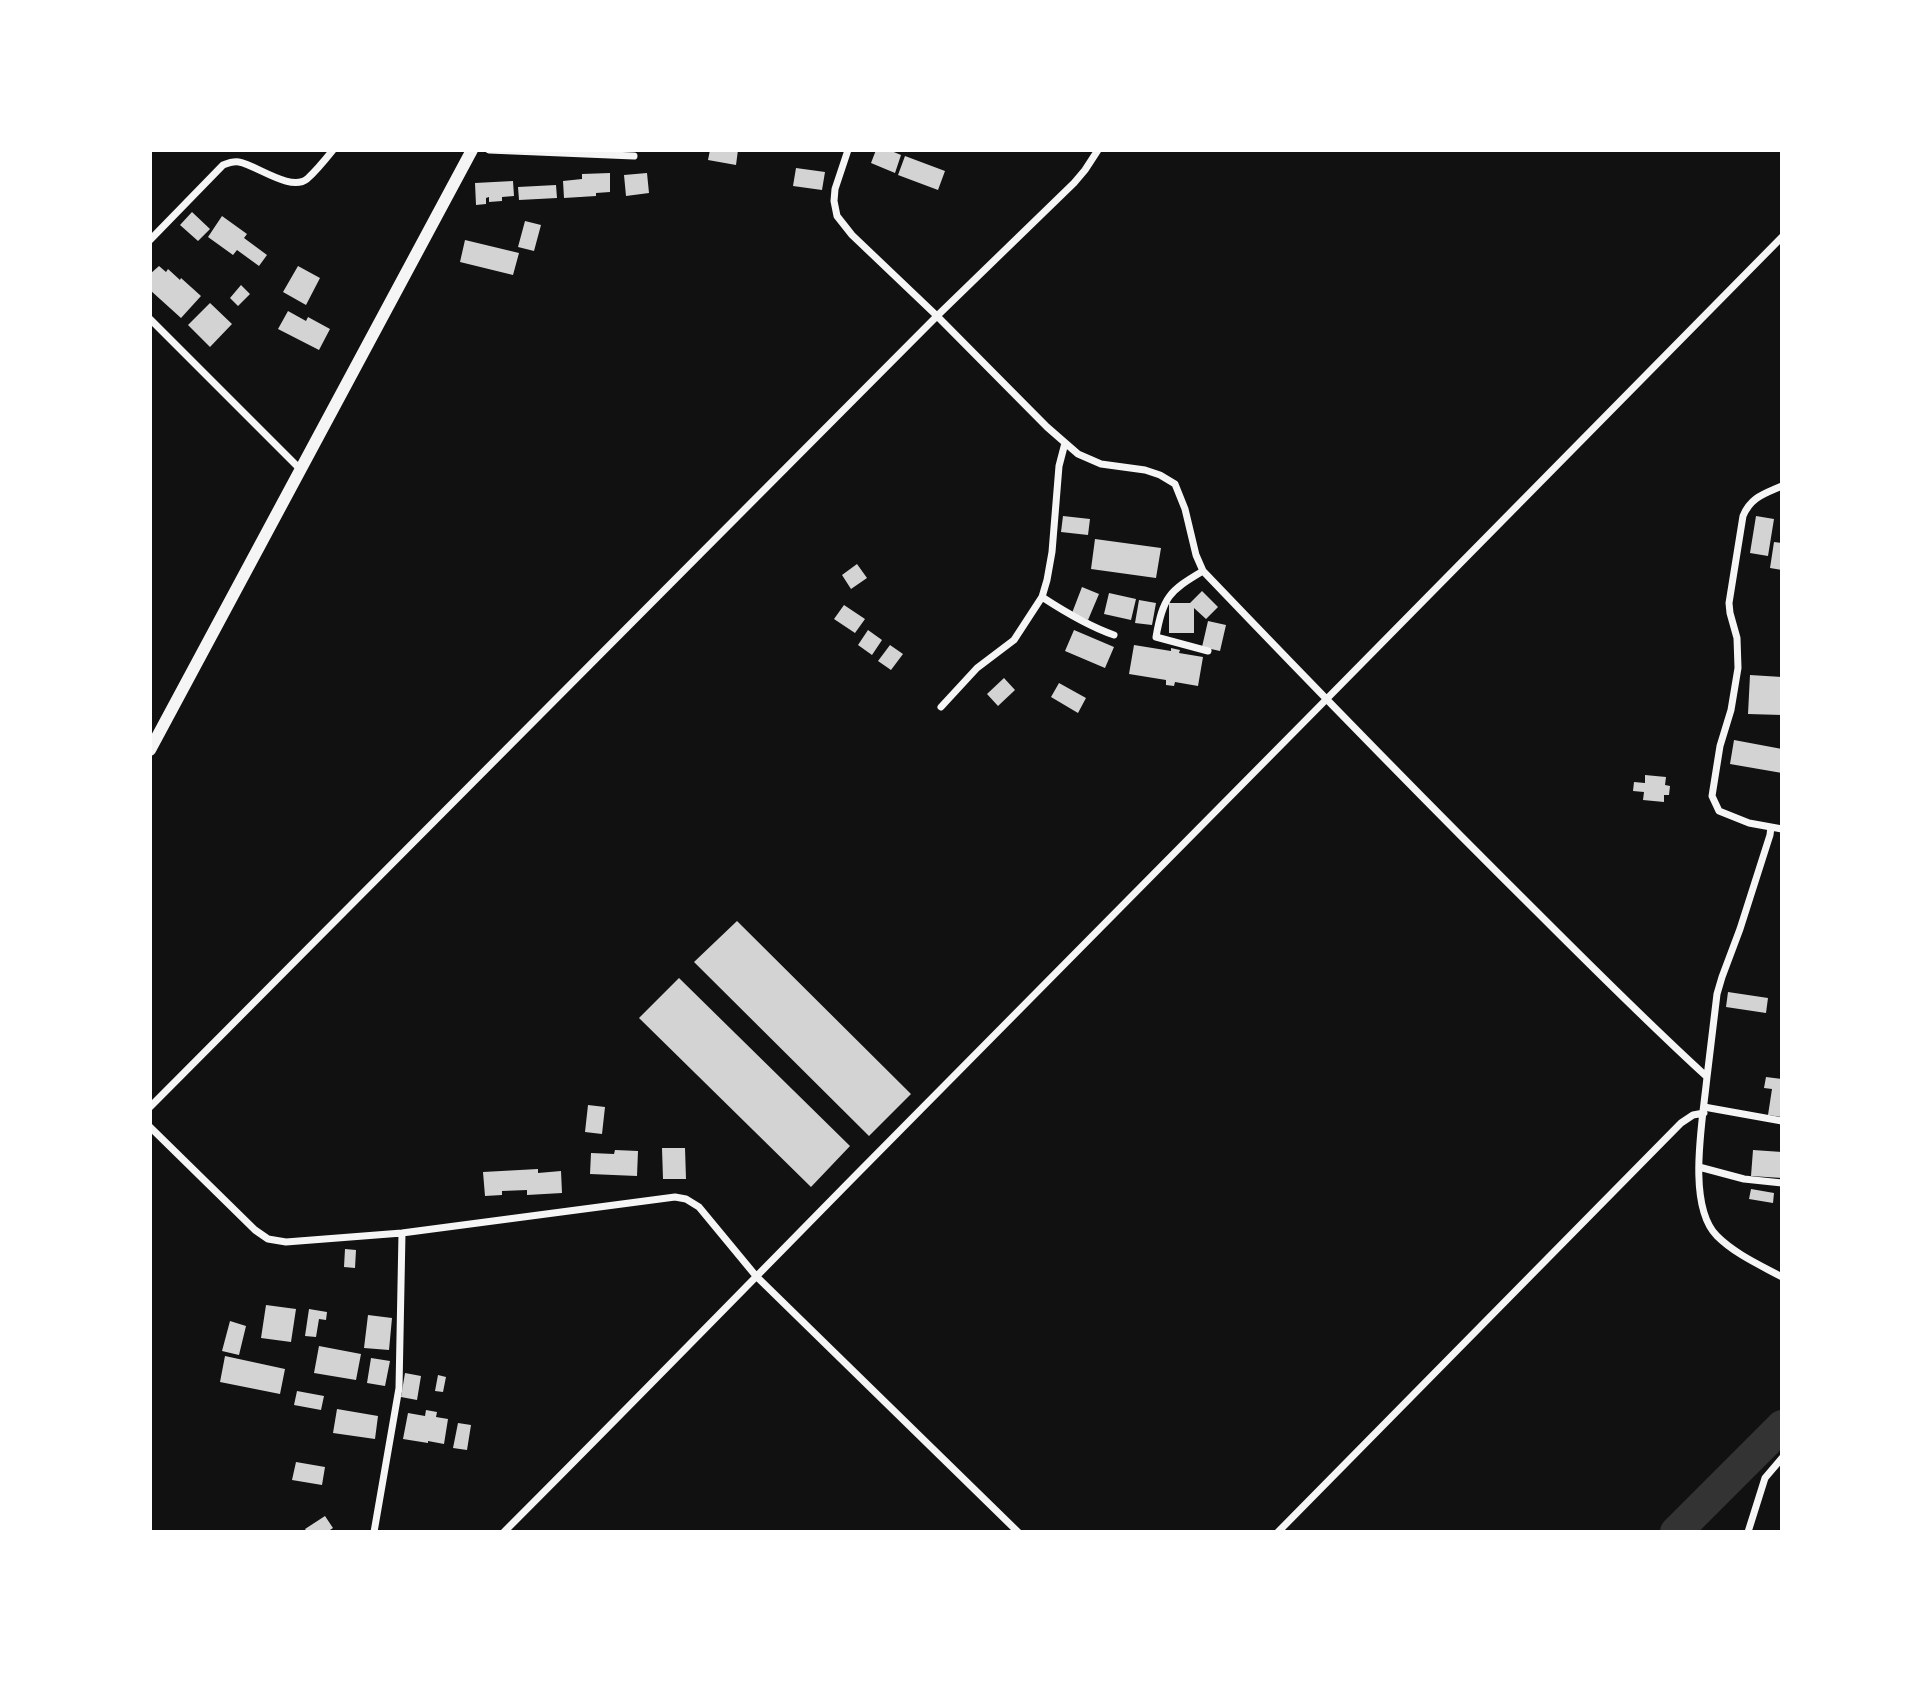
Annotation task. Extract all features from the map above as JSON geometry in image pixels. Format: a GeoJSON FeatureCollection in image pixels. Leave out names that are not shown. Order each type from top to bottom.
{"type":"FeatureCollection","features":[{"type":"Feature","properties":{"kind":"street"},"geometry":{"type":"LineString","coordinates":[[150,240],[223,165],[240,162],[297,183],[306,181],[333,150]]}},
{"type":"Feature","properties":{"kind":"street"},"geometry":{"type":"LineString","coordinates":[[150,750],[472,150]]}},
{"type":"Feature","properties":{"kind":"street"},"geometry":{"type":"LineString","coordinates":[[489,150],[634,156]]}},
{"type":"Feature","properties":{"kind":"street"},"geometry":{"type":"LineString","coordinates":[[848,150],[835,189],[834,201],[837,216],[852,235],[1065,443],[1088,460],[1145,470],[1175,484],[1203,571],[1508,885],[1707,1077]]}},
{"type":"Feature","properties":{"kind":"street"},"geometry":{"type":"LineString","coordinates":[[150,1107],[937,316],[1074,183],[1098,150]]}},
{"type":"Feature","properties":{"kind":"street"},"geometry":{"type":"LineString","coordinates":[[504,1531],[1327,701],[1782,237]]}},
{"type":"Feature","properties":{"kind":"street"},"geometry":{"type":"LineString","coordinates":[[150,319],[300,469]]}},
{"type":"Feature","properties":{"kind":"street"},"geometry":{"type":"LineString","coordinates":[[941,707],[977,668],[1014,640],[1042,597],[1048,580],[1059,466],[1065,443]]}},
{"type":"Feature","properties":{"kind":"street"},"geometry":{"type":"LineString","coordinates":[[1782,486],[1758,497],[1749,504],[1743,516],[1729,603],[1737,638],[1738,668],[1731,710],[1720,746],[1712,796],[1719,811],[1749,823],[1782,829]]}},
{"type":"Feature","properties":{"kind":"street"},"geometry":{"type":"LineString","coordinates":[[1203,571],[1171,592],[1161,613],[1156,637],[1208,651]]}},
{"type":"Feature","properties":{"kind":"street"},"geometry":{"type":"LineString","coordinates":[[1042,597],[1092,626],[1114,635]]}},
{"type":"Feature","properties":{"kind":"street"},"geometry":{"type":"LineString","coordinates":[[1771,827],[1748,905],[1717,994],[1698,1179],[1701,1203],[1714,1233],[1728,1246],[1782,1277]]}},
{"type":"Feature","properties":{"kind":"street"},"geometry":{"type":"LineString","coordinates":[[1278,1531],[1681,1123],[1704,1110],[1782,1121]]}},
{"type":"Feature","properties":{"kind":"street"},"geometry":{"type":"LineString","coordinates":[[150,1128],[254,1230],[268,1239],[286,1242],[402,1233],[675,1197],[686,1199],[699,1207],[756,1276],[1017,1531]]}},
{"type":"Feature","properties":{"kind":"street"},"geometry":{"type":"LineString","coordinates":[[1699,1167],[1744,1178],[1782,1183]]}},
{"type":"Feature","properties":{"kind":"street"},"geometry":{"type":"LineString","coordinates":[[374,1531],[399,1388],[402,1233]]}},
{"type":"Feature","properties":{"kind":"street"},"geometry":{"type":"LineString","coordinates":[[1748,1531],[1765,1478],[1782,1458]]}},
{"type":"Feature","properties":{"kind":"building"},"geometry":{"type":"Polygon","coordinates":[[[710,150],[738,150],[736,165],[708,160],[710,150]]]}},
{"type":"Feature","properties":{"kind":"building"},"geometry":{"type":"Polygon","coordinates":[[[876,150],[889,150],[901,155],[895,173],[871,163],[876,150]]]}},
{"type":"Feature","properties":{"kind":"building"},"geometry":{"type":"Polygon","coordinates":[[[905,156],[945,171],[938,190],[898,175],[905,156]]]}},
{"type":"Feature","properties":{"kind":"building"},"geometry":{"type":"Polygon","coordinates":[[[796,168],[825,172],[822,190],[793,186],[796,168]]]}},
{"type":"Feature","properties":{"kind":"building"},"geometry":{"type":"Polygon","coordinates":[[[610,173],[610,192],[596,193],[596,196],[564,198],[563,181],[582,179],[582,174],[610,173]]]}},
{"type":"Feature","properties":{"kind":"building"},"geometry":{"type":"Polygon","coordinates":[[[647,173],[649,193],[626,196],[624,175],[647,173]]]}},
{"type":"Feature","properties":{"kind":"building"},"geometry":{"type":"Polygon","coordinates":[[[513,181],[514,196],[489,202],[489,197],[486,198],[486,204],[476,205],[475,183],[513,181]]]}},
{"type":"Feature","properties":{"kind":"building"},"geometry":{"type":"Polygon","coordinates":[[[556,185],[557,198],[519,200],[518,187],[556,185]]]}},
{"type":"Feature","properties":{"kind":"building"},"geometry":{"type":"Polygon","coordinates":[[[192,212],[210,229],[198,241],[180,225],[192,212]]]}},
{"type":"Feature","properties":{"kind":"building"},"geometry":{"type":"Polygon","coordinates":[[[222,216],[247,234],[244,238],[267,255],[259,266],[237,250],[233,255],[208,237],[222,216]]]}},
{"type":"Feature","properties":{"kind":"building"},"geometry":{"type":"Polygon","coordinates":[[[525,221],[541,225],[534,251],[518,247],[525,221]]]}},
{"type":"Feature","properties":{"kind":"building"},"geometry":{"type":"Polygon","coordinates":[[[465,240],[519,253],[513,275],[460,262],[465,240]]]}},
{"type":"Feature","properties":{"kind":"building"},"geometry":{"type":"Polygon","coordinates":[[[159,266],[166,272],[168,269],[180,280],[181,278],[201,296],[181,318],[150,290],[150,274],[159,266]]]}},
{"type":"Feature","properties":{"kind":"building"},"geometry":{"type":"Polygon","coordinates":[[[298,266],[320,278],[306,305],[283,292],[298,266]]]}},
{"type":"Feature","properties":{"kind":"building"},"geometry":{"type":"Polygon","coordinates":[[[241,285],[250,294],[238,306],[230,298],[241,285]]]}},
{"type":"Feature","properties":{"kind":"building"},"geometry":{"type":"Polygon","coordinates":[[[210,303],[232,324],[210,347],[188,325],[210,303]]]}},
{"type":"Feature","properties":{"kind":"building"},"geometry":{"type":"Polygon","coordinates":[[[288,311],[306,321],[308,317],[330,329],[319,350],[278,329],[288,311]]]}},
{"type":"Feature","properties":{"kind":"building"},"geometry":{"type":"Polygon","coordinates":[[[1063,516],[1090,519],[1088,535],[1061,532],[1063,516]]]}},
{"type":"Feature","properties":{"kind":"building"},"geometry":{"type":"Polygon","coordinates":[[[1756,516],[1774,519],[1768,556],[1750,553],[1756,516]]]}},
{"type":"Feature","properties":{"kind":"building"},"geometry":{"type":"Polygon","coordinates":[[[1095,539],[1161,548],[1156,578],[1091,569],[1095,539]]]}},
{"type":"Feature","properties":{"kind":"building"},"geometry":{"type":"Polygon","coordinates":[[[1774,542],[1782,543],[1782,570],[1770,568],[1774,542]]]}},
{"type":"Feature","properties":{"kind":"building"},"geometry":{"type":"Polygon","coordinates":[[[857,564],[867,578],[851,589],[842,575],[857,564]]]}},
{"type":"Feature","properties":{"kind":"building"},"geometry":{"type":"Polygon","coordinates":[[[1082,587],[1099,594],[1088,620],[1072,613],[1082,587]]]}},
{"type":"Feature","properties":{"kind":"building"},"geometry":{"type":"Polygon","coordinates":[[[1202,591],[1218,607],[1206,619],[1194,608],[1194,633],[1169,633],[1169,603],[1190,603],[1202,591]]]}},
{"type":"Feature","properties":{"kind":"building"},"geometry":{"type":"Polygon","coordinates":[[[1109,593],[1136,599],[1131,620],[1104,614],[1109,593]]]}},
{"type":"Feature","properties":{"kind":"building"},"geometry":{"type":"Polygon","coordinates":[[[1139,600],[1156,603],[1152,625],[1135,623],[1139,600]]]}},
{"type":"Feature","properties":{"kind":"building"},"geometry":{"type":"Polygon","coordinates":[[[844,605],[865,619],[855,633],[834,619],[844,605]]]}},
{"type":"Feature","properties":{"kind":"building"},"geometry":{"type":"Polygon","coordinates":[[[1208,621],[1226,625],[1220,651],[1202,647],[1208,621]]]}},
{"type":"Feature","properties":{"kind":"building"},"geometry":{"type":"Polygon","coordinates":[[[868,630],[882,640],[872,655],[858,645],[868,630]]]}},
{"type":"Feature","properties":{"kind":"building"},"geometry":{"type":"Polygon","coordinates":[[[1074,630],[1114,647],[1105,668],[1065,651],[1074,630]]]}},
{"type":"Feature","properties":{"kind":"building"},"geometry":{"type":"Polygon","coordinates":[[[890,645],[903,654],[891,670],[878,661],[890,645]]]}},
{"type":"Feature","properties":{"kind":"building"},"geometry":{"type":"Polygon","coordinates":[[[1134,645],[1171,651],[1171,648],[1180,650],[1179,653],[1203,657],[1198,686],[1175,682],[1174,686],[1166,685],[1166,680],[1129,674],[1134,645]]]}},
{"type":"Feature","properties":{"kind":"building"},"geometry":{"type":"Polygon","coordinates":[[[1750,675],[1782,677],[1782,715],[1748,714],[1750,675]]]}},
{"type":"Feature","properties":{"kind":"building"},"geometry":{"type":"Polygon","coordinates":[[[1004,678],[1015,690],[998,706],[987,694],[1004,678]]]}},
{"type":"Feature","properties":{"kind":"building"},"geometry":{"type":"Polygon","coordinates":[[[1059,683],[1086,698],[1078,713],[1051,697],[1059,683]]]}},
{"type":"Feature","properties":{"kind":"building"},"geometry":{"type":"Polygon","coordinates":[[[1734,740],[1782,749],[1782,773],[1730,764],[1734,740]]]}},
{"type":"Feature","properties":{"kind":"building"},"geometry":{"type":"Polygon","coordinates":[[[1645,775],[1666,777],[1665,785],[1670,786],[1669,795],[1664,795],[1664,802],[1643,800],[1644,792],[1633,791],[1634,782],[1645,783],[1645,775]]]}},
{"type":"Feature","properties":{"kind":"building"},"geometry":{"type":"Polygon","coordinates":[[[737,921],[911,1094],[869,1136],[694,962],[737,921]]]}},
{"type":"Feature","properties":{"kind":"building"},"geometry":{"type":"Polygon","coordinates":[[[679,978],[850,1146],[811,1187],[639,1018],[679,978]]]}},
{"type":"Feature","properties":{"kind":"building"},"geometry":{"type":"Polygon","coordinates":[[[1728,992],[1768,998],[1766,1013],[1726,1007],[1728,992]]]}},
{"type":"Feature","properties":{"kind":"building"},"geometry":{"type":"Polygon","coordinates":[[[1766,1077],[1782,1079],[1782,1117],[1768,1115],[1772,1089],[1764,1088],[1766,1077]]]}},
{"type":"Feature","properties":{"kind":"building"},"geometry":{"type":"Polygon","coordinates":[[[588,1105],[605,1107],[602,1134],[585,1132],[588,1105]]]}},
{"type":"Feature","properties":{"kind":"building"},"geometry":{"type":"Polygon","coordinates":[[[662,1148],[685,1148],[686,1179],[663,1179],[662,1148]]]}},
{"type":"Feature","properties":{"kind":"building"},"geometry":{"type":"Polygon","coordinates":[[[615,1150],[638,1151],[637,1176],[590,1174],[591,1153],[614,1154],[615,1150]]]}},
{"type":"Feature","properties":{"kind":"building"},"geometry":{"type":"Polygon","coordinates":[[[1753,1150],[1782,1152],[1782,1178],[1751,1176],[1753,1150]]]}},
{"type":"Feature","properties":{"kind":"building"},"geometry":{"type":"Polygon","coordinates":[[[538,1169],[538,1173],[561,1171],[562,1193],[527,1195],[527,1190],[502,1191],[502,1195],[485,1196],[483,1172],[538,1169]]]}},
{"type":"Feature","properties":{"kind":"building"},"geometry":{"type":"Polygon","coordinates":[[[1751,1189],[1774,1193],[1773,1203],[1749,1199],[1751,1189]]]}},
{"type":"Feature","properties":{"kind":"building"},"geometry":{"type":"Polygon","coordinates":[[[345,1249],[356,1250],[355,1268],[344,1267],[345,1249]]]}},
{"type":"Feature","properties":{"kind":"building"},"geometry":{"type":"Polygon","coordinates":[[[266,1305],[296,1309],[291,1342],[261,1338],[266,1305]]]}},
{"type":"Feature","properties":{"kind":"building"},"geometry":{"type":"Polygon","coordinates":[[[309,1309],[327,1312],[326,1320],[319,1319],[316,1337],[305,1336],[309,1309]]]}},
{"type":"Feature","properties":{"kind":"building"},"geometry":{"type":"Polygon","coordinates":[[[368,1315],[392,1318],[389,1350],[364,1348],[368,1315]]]}},
{"type":"Feature","properties":{"kind":"building"},"geometry":{"type":"Polygon","coordinates":[[[230,1321],[246,1326],[239,1355],[222,1351],[230,1321]]]}},
{"type":"Feature","properties":{"kind":"building"},"geometry":{"type":"Polygon","coordinates":[[[319,1346],[361,1354],[356,1380],[314,1373],[319,1346]]]}},
{"type":"Feature","properties":{"kind":"building"},"geometry":{"type":"Polygon","coordinates":[[[225,1356],[285,1369],[280,1394],[220,1382],[225,1356]]]}},
{"type":"Feature","properties":{"kind":"building"},"geometry":{"type":"Polygon","coordinates":[[[371,1358],[390,1361],[385,1386],[367,1383],[371,1358]]]}},
{"type":"Feature","properties":{"kind":"building"},"geometry":{"type":"Polygon","coordinates":[[[405,1373],[421,1376],[417,1400],[401,1397],[405,1373]]]}},
{"type":"Feature","properties":{"kind":"building"},"geometry":{"type":"Polygon","coordinates":[[[438,1375],[446,1377],[443,1392],[435,1391],[438,1375]]]}},
{"type":"Feature","properties":{"kind":"building"},"geometry":{"type":"Polygon","coordinates":[[[297,1391],[324,1396],[321,1410],[294,1405],[297,1391]]]}},
{"type":"Feature","properties":{"kind":"building"},"geometry":{"type":"Polygon","coordinates":[[[337,1409],[378,1416],[375,1439],[333,1433],[337,1409]]]}},
{"type":"Feature","properties":{"kind":"building"},"geometry":{"type":"Polygon","coordinates":[[[426,1410],[437,1412],[436,1417],[448,1419],[444,1444],[403,1439],[408,1413],[425,1416],[426,1410]]]}},
{"type":"Feature","properties":{"kind":"building"},"geometry":{"type":"Polygon","coordinates":[[[458,1423],[471,1425],[467,1450],[453,1448],[458,1423]]]}},
{"type":"Feature","properties":{"kind":"building"},"geometry":{"type":"Polygon","coordinates":[[[296,1462],[325,1467],[322,1485],[292,1480],[296,1462]]]}},
{"type":"Feature","properties":{"kind":"building"},"geometry":{"type":"Polygon","coordinates":[[[325,1516],[333,1528],[327,1532],[307,1532],[305,1529],[325,1516]]]}},
{"type":"Feature","properties":{"kind":"waterway"},"geometry":{"type":"LineString","coordinates":[[1676,1532],[1782,1426]]}}]}
